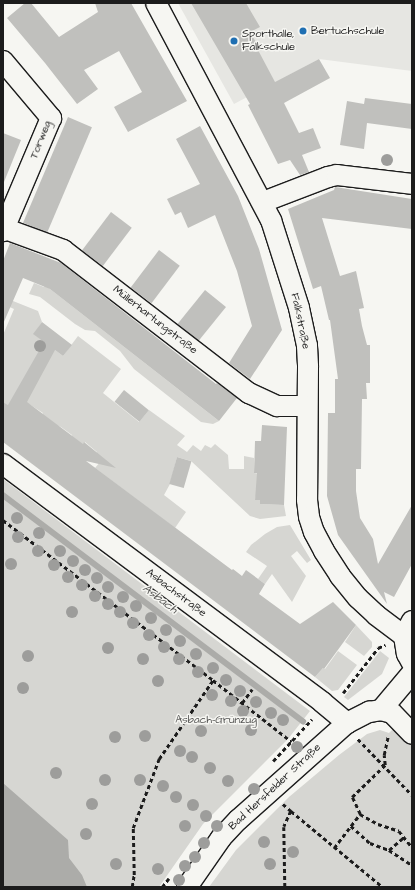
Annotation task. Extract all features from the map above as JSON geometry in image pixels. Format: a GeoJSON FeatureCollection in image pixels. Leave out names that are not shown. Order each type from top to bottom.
{"type":"FeatureCollection","features":[{"type":"Feature","properties":{"kind":"street","name":"Falkstraße"},"geometry":{"type":"LineString","coordinates":[[156,3],[263,202],[271,220],[299,308],[307,346],[307,500],[309,517],[314,532],[336,569],[358,598],[376,615],[408,629]]}},
{"type":"Feature","properties":{"kind":"street","name":"Torweg"},"geometry":{"type":"LineString","coordinates":[[3,61],[50,118],[3,229]]}},
{"type":"Feature","properties":{"kind":"street"},"geometry":{"type":"LineString","coordinates":[[263,202],[328,177],[337,175],[412,184]]}},
{"type":"Feature","properties":{"kind":"street","name":"Müllerhartungstraße"},"geometry":{"type":"LineString","coordinates":[[3,229],[63,250],[249,393],[277,406],[307,406]]}},
{"type":"Feature","properties":{"kind":"street","name":"Asbachstraße"},"geometry":{"type":"LineString","coordinates":[[3,464],[325,704],[347,723]]}},
{"type":"Feature","properties":{"kind":"street"},"geometry":{"type":"LineString","coordinates":[[408,629],[406,654],[412,663]]}},
{"type":"Feature","properties":{"kind":"street"},"geometry":{"type":"LineString","coordinates":[[412,673],[381,710],[392,713],[412,734]]}},
{"type":"Feature","properties":{"kind":"street","name":"Bad Hersfelder Straße"},"geometry":{"type":"LineString","coordinates":[[187,887],[221,838],[271,791],[347,723],[369,712],[381,710]]}},
{"type":"Feature","properties":{"kind":"path"},"geometry":{"type":"LineString","coordinates":[[3,520],[292,742],[325,704],[332,698],[341,696],[378,648],[408,629]]}},
{"type":"Feature","properties":{"kind":"path"},"geometry":{"type":"LineString","coordinates":[[132,887],[134,875],[133,828],[159,759],[213,680]]}},
{"type":"Feature","properties":{"kind":"path"},"geometry":{"type":"LineString","coordinates":[[242,703],[252,689]]}},
{"type":"Feature","properties":{"kind":"path"},"geometry":{"type":"LineString","coordinates":[[381,710],[389,733],[384,755],[385,765]]}},
{"type":"Feature","properties":{"kind":"path"},"geometry":{"type":"LineString","coordinates":[[359,739],[412,795]]}},
{"type":"Feature","properties":{"kind":"path"},"geometry":{"type":"LineString","coordinates":[[385,765],[352,797],[360,814],[378,824],[399,831],[412,847]]}},
{"type":"Feature","properties":{"kind":"path"},"geometry":{"type":"LineString","coordinates":[[271,791],[291,811],[334,848],[383,887]]}},
{"type":"Feature","properties":{"kind":"path"},"geometry":{"type":"LineString","coordinates":[[285,887],[284,827],[291,811]]}},
{"type":"Feature","properties":{"kind":"path"},"geometry":{"type":"LineString","coordinates":[[334,848],[360,814]]}},
{"type":"Feature","properties":{"kind":"path"},"geometry":{"type":"LineString","coordinates":[[351,826],[370,843],[389,850],[412,864]]}},
{"type":"Feature","properties":{"kind":"path"},"geometry":{"type":"LineString","coordinates":[[389,850],[404,837]]}},
{"type":"Feature","properties":{"kind":"shaded area","name":"Bertuchschule"},"geometry":{"type":"Polygon","coordinates":[[[178,3],[412,3],[412,71],[319,59],[234,104],[178,3]]]}},
{"type":"Feature","properties":{"kind":"shaded area"},"geometry":{"type":"Polygon","coordinates":[[[3,783],[68,840],[69,858],[82,875],[87,887],[3,887],[3,783]]]}},
{"type":"Feature","properties":{"kind":"green space"},"geometry":{"type":"Polygon","coordinates":[[[34,283],[44,287],[45,285],[219,421],[213,424],[201,422],[134,369],[120,351],[95,331],[85,330],[40,297],[29,294],[34,283]]]}},
{"type":"Feature","properties":{"kind":"green space"},"geometry":{"type":"Polygon","coordinates":[[[3,297],[38,311],[42,322],[34,334],[63,356],[78,336],[121,369],[103,393],[139,422],[149,410],[185,436],[177,445],[187,452],[193,445],[201,451],[205,445],[211,448],[215,444],[228,455],[229,469],[244,469],[244,456],[254,458],[254,473],[261,474],[255,500],[260,500],[260,504],[284,505],[286,516],[260,519],[250,516],[191,461],[177,457],[170,484],[164,495],[186,512],[175,528],[95,468],[100,462],[94,457],[97,452],[85,442],[74,456],[72,435],[61,427],[40,418],[43,413],[29,404],[21,414],[3,402],[3,335],[14,309],[3,304],[3,297]]]}},
{"type":"Feature","properties":{"kind":"green space","name":"Asbach-Grünzug"},"geometry":{"type":"Polygon","coordinates":[[[3,479],[310,711],[288,739],[203,824],[159,887],[3,887],[3,479]]]}},
{"type":"Feature","properties":{"kind":"green space"},"geometry":{"type":"Polygon","coordinates":[[[290,525],[311,560],[307,563],[297,551],[291,556],[306,576],[292,602],[272,574],[265,584],[258,579],[267,566],[246,552],[251,545],[265,534],[277,527],[290,525]]]}},
{"type":"Feature","properties":{"kind":"green space"},"geometry":{"type":"Polygon","coordinates":[[[356,625],[372,642],[372,647],[364,656],[345,642],[356,625]]]}},
{"type":"Feature","properties":{"kind":"green space"},"geometry":{"type":"Polygon","coordinates":[[[338,651],[357,665],[338,690],[332,691],[315,677],[323,668],[325,669],[338,651]]]}},
{"type":"Feature","properties":{"kind":"green space"},"geometry":{"type":"Polygon","coordinates":[[[380,651],[389,658],[382,674],[348,700],[344,697],[380,651]]]}},
{"type":"Feature","properties":{"kind":"green space"},"geometry":{"type":"Polygon","coordinates":[[[393,729],[403,735],[412,746],[412,887],[209,887],[236,850],[289,797],[339,755],[367,734],[380,730],[389,733],[393,729]]]}},
{"type":"Feature","properties":{"kind":"building"},"geometry":{"type":"Polygon","coordinates":[[[25,3],[31,3],[59,37],[98,12],[95,3],[131,3],[187,101],[128,132],[114,107],[142,92],[119,51],[84,70],[98,89],[77,104],[7,18],[25,3]]]}},
{"type":"Feature","properties":{"kind":"building"},"geometry":{"type":"Polygon","coordinates":[[[191,3],[246,3],[260,27],[250,32],[260,49],[258,50],[275,82],[319,59],[330,78],[284,103],[299,133],[313,128],[321,148],[302,155],[309,172],[300,175],[290,160],[278,164],[248,105],[250,104],[191,3]]]}},
{"type":"Feature","properties":{"kind":"building"},"geometry":{"type":"Polygon","coordinates":[[[365,98],[412,104],[412,129],[367,123],[364,149],[340,145],[347,101],[364,104],[365,98]]]}},
{"type":"Feature","properties":{"kind":"building"},"geometry":{"type":"Polygon","coordinates":[[[68,117],[92,127],[47,233],[23,223],[68,117]]]}},
{"type":"Feature","properties":{"kind":"building"},"geometry":{"type":"Polygon","coordinates":[[[200,126],[238,196],[259,249],[282,330],[250,379],[229,363],[252,326],[237,271],[215,215],[188,228],[181,212],[175,215],[167,199],[200,184],[176,139],[200,126]]]}},
{"type":"Feature","properties":{"kind":"building"},"geometry":{"type":"Polygon","coordinates":[[[3,133],[21,140],[4,182],[3,182],[3,133]]]}},
{"type":"Feature","properties":{"kind":"building"},"geometry":{"type":"Polygon","coordinates":[[[335,187],[412,199],[412,229],[322,218],[340,276],[356,271],[364,308],[359,309],[362,326],[367,345],[370,345],[370,383],[366,383],[367,399],[362,399],[361,469],[356,469],[356,491],[360,518],[373,539],[378,564],[412,505],[412,564],[394,597],[384,592],[387,604],[338,535],[327,496],[328,413],[335,413],[335,379],[338,379],[330,320],[321,286],[313,289],[288,209],[334,190],[335,187]]]}},
{"type":"Feature","properties":{"kind":"building"},"geometry":{"type":"Polygon","coordinates":[[[111,212],[132,228],[103,266],[82,250],[111,212]]]}},
{"type":"Feature","properties":{"kind":"building"},"geometry":{"type":"Polygon","coordinates":[[[10,243],[61,263],[216,384],[217,383],[237,398],[219,421],[50,289],[23,278],[3,324],[3,261],[10,243]]]}},
{"type":"Feature","properties":{"kind":"building"},"geometry":{"type":"Polygon","coordinates":[[[159,250],[180,266],[151,303],[131,288],[159,250]]]}},
{"type":"Feature","properties":{"kind":"building"},"geometry":{"type":"Polygon","coordinates":[[[205,290],[226,307],[198,341],[177,324],[205,290]]]}},
{"type":"Feature","properties":{"kind":"building"},"geometry":{"type":"Polygon","coordinates":[[[42,322],[72,345],[63,356],[55,350],[27,402],[83,444],[84,442],[116,468],[86,461],[232,570],[233,569],[242,576],[246,570],[265,584],[259,594],[300,624],[333,602],[356,625],[324,669],[323,668],[315,677],[3,442],[3,402],[8,405],[44,342],[33,334],[42,322]]]}},
{"type":"Feature","properties":{"kind":"building"},"geometry":{"type":"Polygon","coordinates":[[[124,390],[149,410],[139,422],[115,402],[124,390]]]}},
{"type":"Feature","properties":{"kind":"building"},"geometry":{"type":"Polygon","coordinates":[[[262,425],[287,427],[284,505],[260,504],[260,500],[255,500],[257,473],[254,473],[255,441],[261,441],[262,425]]]}},
{"type":"Feature","properties":{"kind":"building"},"geometry":{"type":"Polygon","coordinates":[[[177,457],[191,461],[184,488],[169,484],[177,457]]]}},
{"type":"Feature","properties":{"kind":"waterway","name":"Asbach"},"geometry":{"type":"LineString","coordinates":[[3,495],[303,721]]}},
{"type":"Feature","properties":{"kind":"place","name":"Bertuchschule"},"geometry":{"type":"Point","coordinates":[303,31]}},
{"type":"Feature","properties":{"kind":"place","name":"Sporthalle, Falkschule"},"geometry":{"type":"Point","coordinates":[234,41]}}]}
